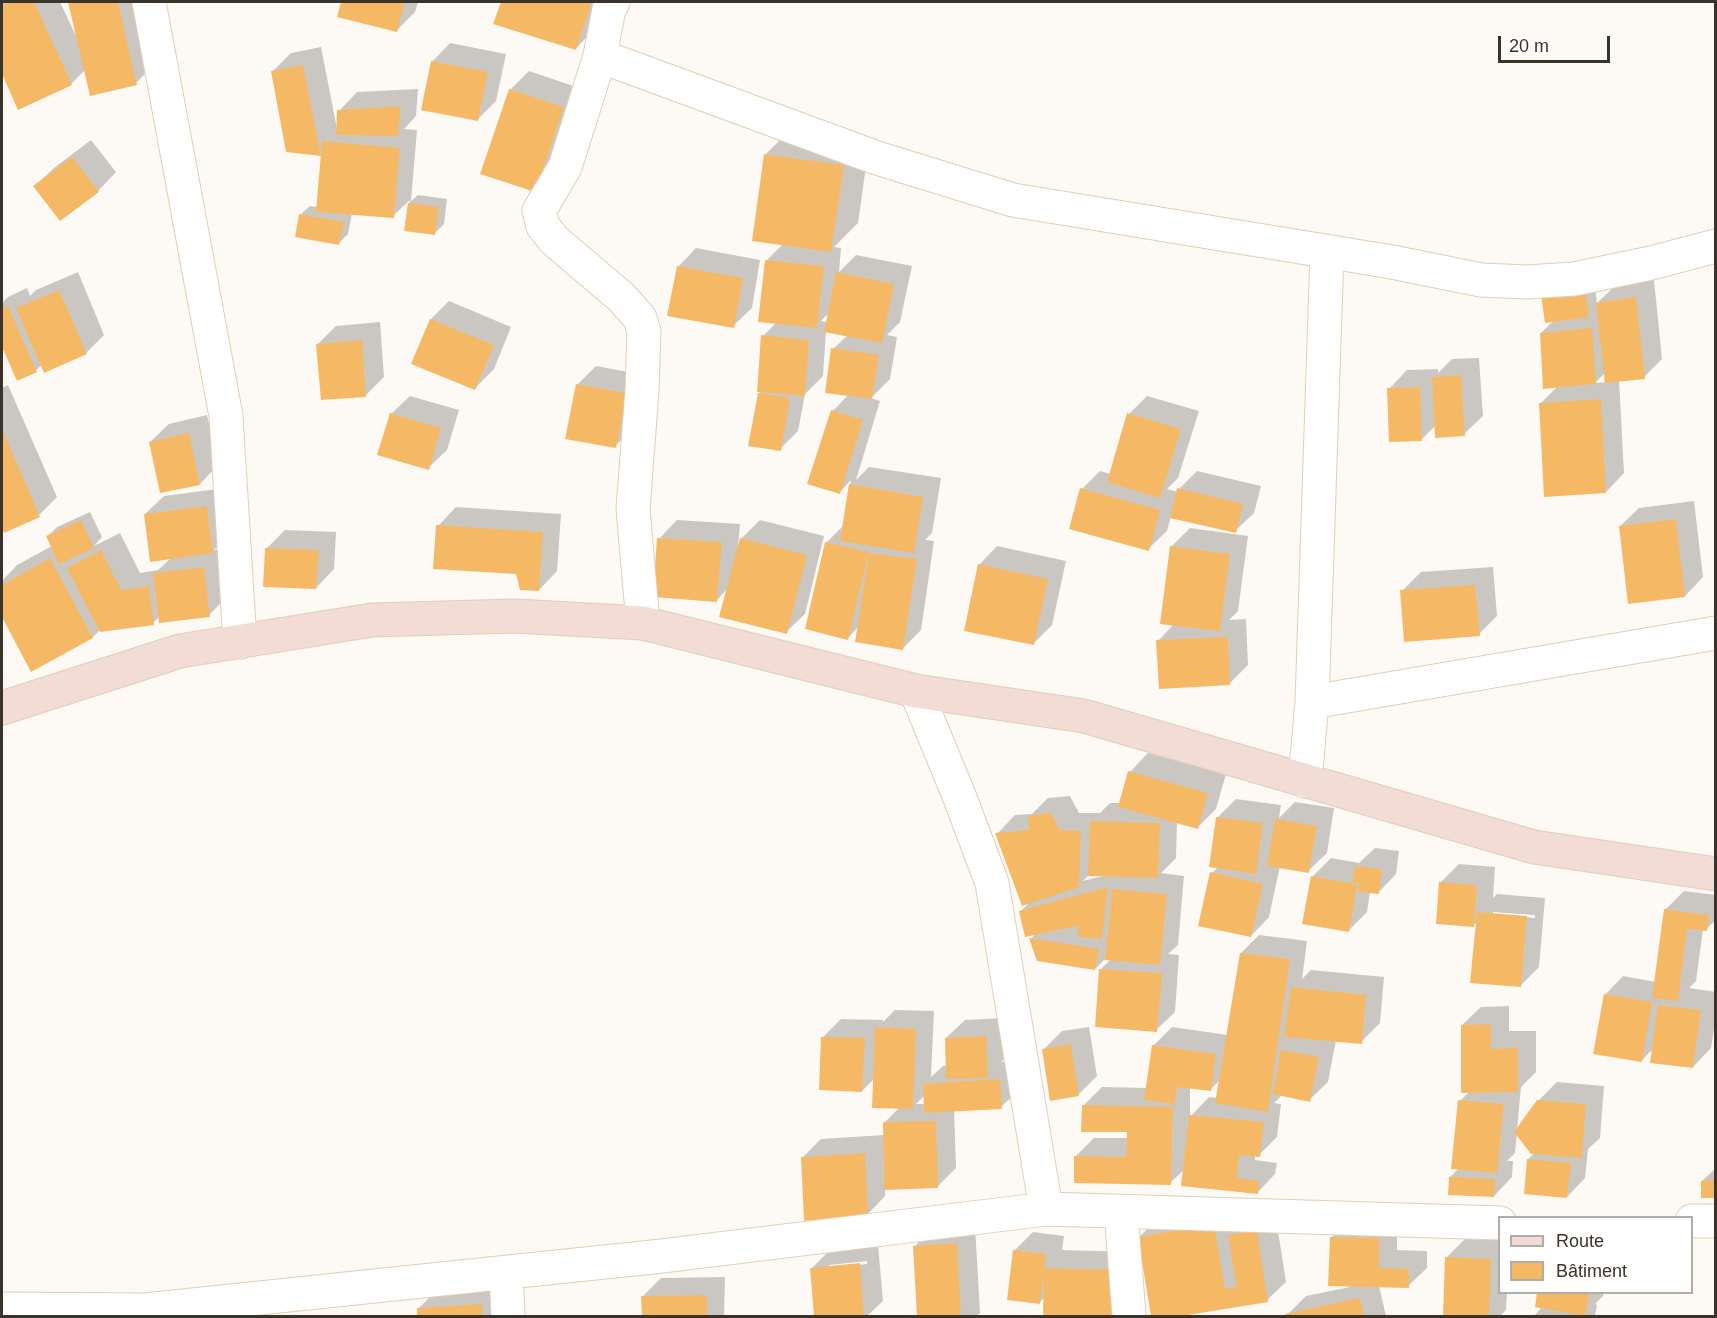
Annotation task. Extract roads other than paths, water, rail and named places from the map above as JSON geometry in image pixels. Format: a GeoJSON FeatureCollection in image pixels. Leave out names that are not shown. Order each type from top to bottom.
{"type":"FeatureCollection","features":[{"type":"Feature","properties":{"kind":"main road"},"geometry":{"type":"LineString","coordinates":[[2,708],[180,651],[372,620],[515,616],[643,623],[916,691],[1084,716],[1534,847],[1716,874]]}},
{"type":"Feature","properties":{"kind":"street"},"geometry":{"type":"LineString","coordinates":[[150,2],[226,416],[240,642]]}},
{"type":"Feature","properties":{"kind":"street"},"geometry":{"type":"LineString","coordinates":[[613,2],[609,9],[600,56],[565,167],[538,211],[543,226],[554,240],[621,297],[640,318],[644,332],[633,509],[643,623]]}},
{"type":"Feature","properties":{"kind":"street"},"geometry":{"type":"LineString","coordinates":[[600,56],[877,158],[1013,200],[1392,262],[1481,280],[1526,282],[1574,279],[1652,263],[1716,246]]}},
{"type":"Feature","properties":{"kind":"street"},"geometry":{"type":"LineString","coordinates":[[1305,781],[1312,702],[1328,252]]}},
{"type":"Feature","properties":{"kind":"street"},"geometry":{"type":"LineString","coordinates":[[1312,702],[1716,633]]}},
{"type":"Feature","properties":{"kind":"street"},"geometry":{"type":"LineString","coordinates":[[916,691],[992,883],[1046,1209]]}},
{"type":"Feature","properties":{"kind":"street"},"geometry":{"type":"LineString","coordinates":[[2,1309],[144,1313],[674,1254],[1046,1209],[1498,1223]]}},
{"type":"Feature","properties":{"kind":"street"},"geometry":{"type":"LineString","coordinates":[[1121,1212],[1129,1317]]}},
{"type":"Feature","properties":{"kind":"street"},"geometry":{"type":"LineString","coordinates":[[1693,1221],[1716,1221]]}},
{"type":"Feature","properties":{"kind":"street"},"geometry":{"type":"LineString","coordinates":[[506,1273],[508,1317]]}}]}
